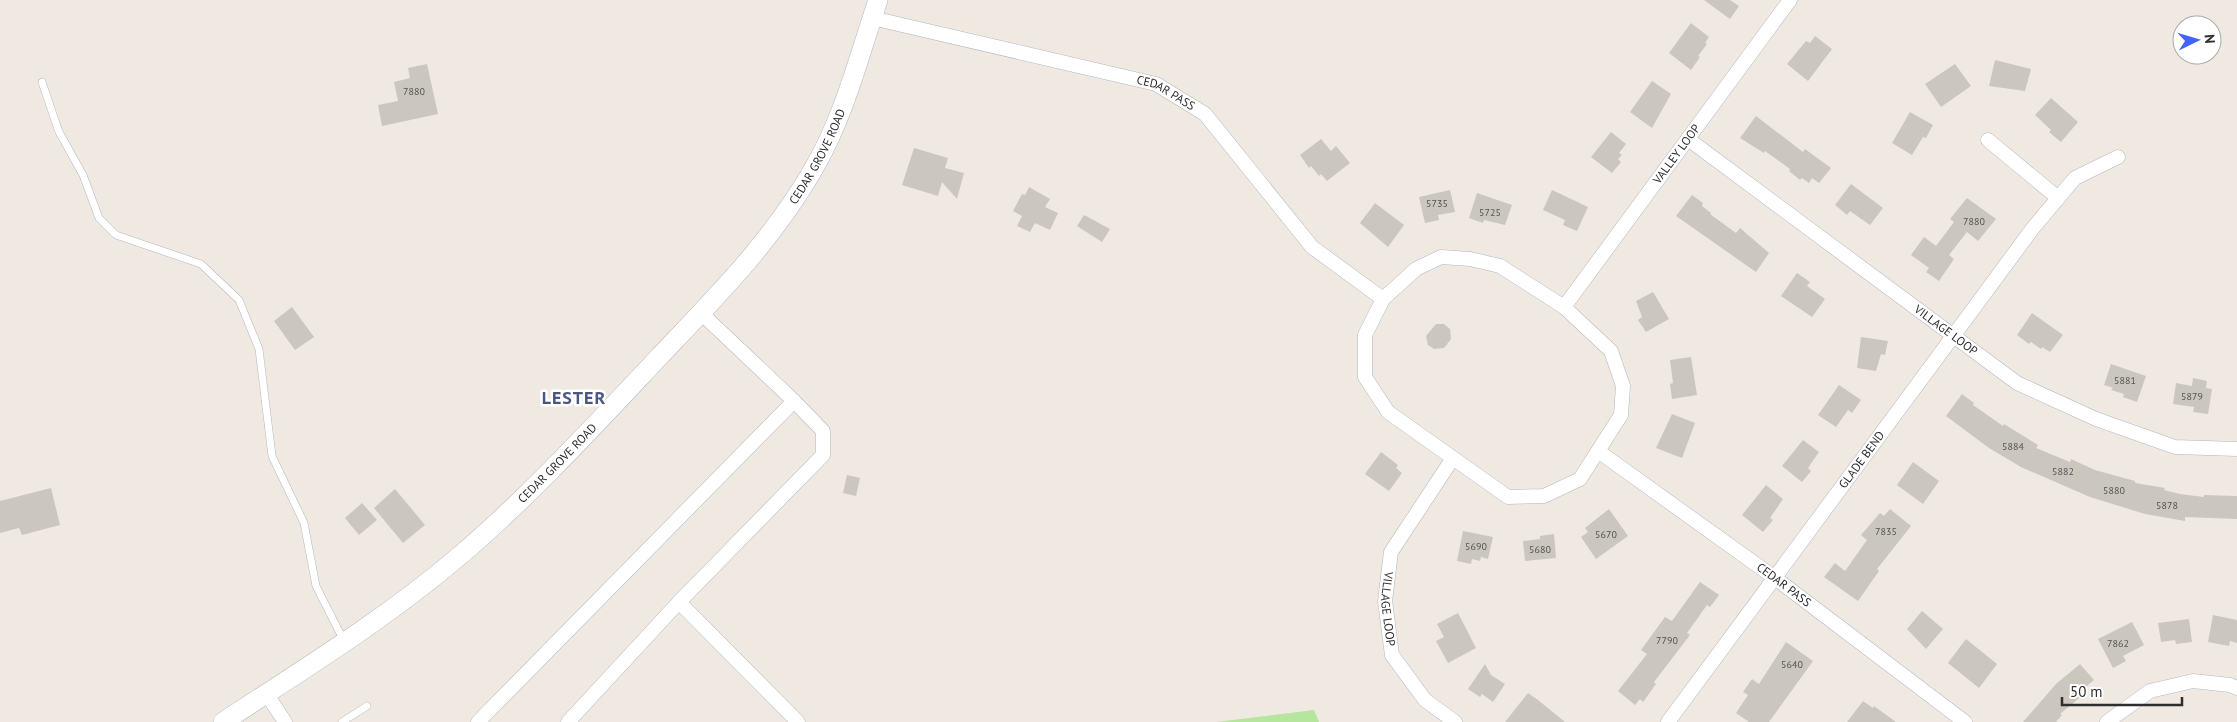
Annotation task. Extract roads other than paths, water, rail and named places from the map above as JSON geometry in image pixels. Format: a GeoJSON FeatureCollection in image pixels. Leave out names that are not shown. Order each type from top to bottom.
{"type":"FeatureCollection","features":[{"type":"Feature","properties":{"kind":"main road","name":"CEDAR GROVE ROAD"},"geometry":{"type":"LineString","coordinates":[[223,722],[367,627],[456,559],[534,489],[748,264],[788,212],[816,165],[841,109],[878,0]]}},
{"type":"Feature","properties":{"kind":"street","name":"VALLEY LOOP"},"geometry":{"type":"LineString","coordinates":[[1564,307],[1790,0]]}},
{"type":"Feature","properties":{"kind":"street","name":"CEDAR PASS"},"geometry":{"type":"LineString","coordinates":[[872,18],[1156,84],[1206,114],[1312,247],[1383,299]]}},
{"type":"Feature","properties":{"kind":"street","name":"VILLAGE LOOP"},"geometry":{"type":"LineString","coordinates":[[1688,139],[2017,383],[2096,419],[2175,447],[2237,449]]}},
{"type":"Feature","properties":{"kind":"street"},"geometry":{"type":"LineString","coordinates":[[1988,140],[2058,198]]}},
{"type":"Feature","properties":{"kind":"street","name":"GLADE BEND"},"geometry":{"type":"LineString","coordinates":[[1668,722],[2033,228],[2075,178],[2118,157]]}},
{"type":"Feature","properties":{"kind":"street"},"geometry":{"type":"LineString","coordinates":[[1442,257],[1470,259],[1500,266],[1564,307],[1611,352],[1624,386],[1621,414],[1580,479],[1544,496],[1508,497],[1388,412],[1365,376],[1365,335],[1383,299],[1416,269],[1442,257]]}},
{"type":"Feature","properties":{"kind":"street"},"geometry":{"type":"LineString","coordinates":[[568,722],[678,602],[823,455],[823,431],[701,313]]}},
{"type":"Feature","properties":{"kind":"street"},"geometry":{"type":"LineString","coordinates":[[478,722],[794,401]]}},
{"type":"Feature","properties":{"kind":"street","name":"CEDAR PASS"},"geometry":{"type":"LineString","coordinates":[[1598,451],[1775,578],[1966,722]]}},
{"type":"Feature","properties":{"kind":"street","name":"VILLAGE LOOP"},"geometry":{"type":"LineString","coordinates":[[1453,458],[1392,552],[1385,601],[1392,655],[1425,700],[1455,722]]}},
{"type":"Feature","properties":{"kind":"street"},"geometry":{"type":"LineString","coordinates":[[678,602],[798,722]]}},
{"type":"Feature","properties":{"kind":"street"},"geometry":{"type":"LineString","coordinates":[[2107,722],[2150,691],[2193,681],[2230,685],[2237,688]]}},
{"type":"Feature","properties":{"kind":"street"},"geometry":{"type":"LineString","coordinates":[[266,693],[285,722]]}},
{"type":"Feature","properties":{"kind":"lane"},"geometry":{"type":"LineString","coordinates":[[42,82],[59,132],[83,174],[99,218],[116,235],[201,264],[239,300],[259,349],[272,456],[304,523],[316,586],[344,642]]}},
{"type":"Feature","properties":{"kind":"lane"},"geometry":{"type":"LineString","coordinates":[[342,722],[367,706]]}},
{"type":"Feature","properties":{"kind":"district","name":"LESTER"},"geometry":{"type":"Point","coordinates":[574,398]}}]}
